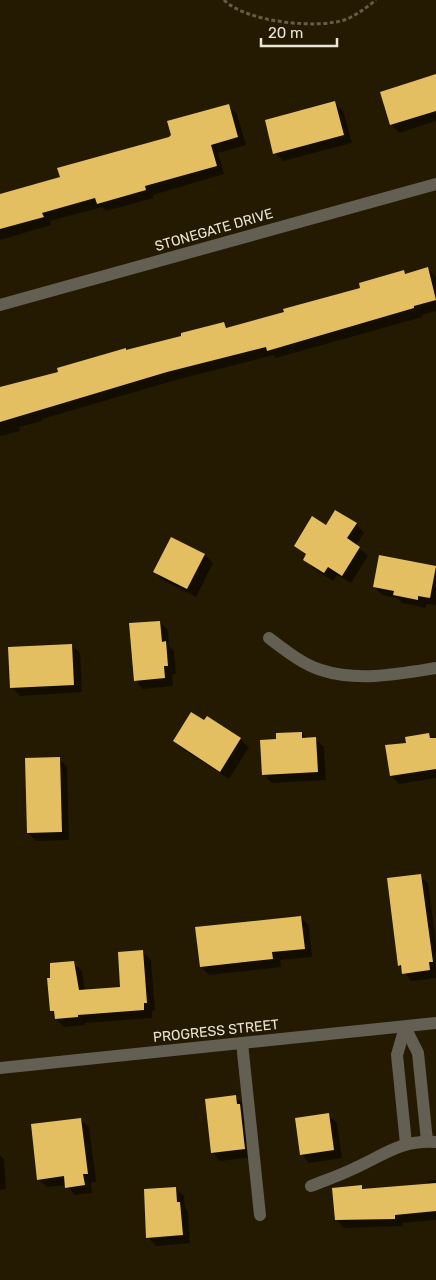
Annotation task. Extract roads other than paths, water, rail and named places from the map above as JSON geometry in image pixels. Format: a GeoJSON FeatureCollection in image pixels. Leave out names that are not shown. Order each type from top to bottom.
{"type":"FeatureCollection","features":[{"type":"Feature","properties":{"kind":"street","name":"STONEGATE DRIVE"},"geometry":{"type":"LineString","coordinates":[[0,305],[436,184]]}},
{"type":"Feature","properties":{"kind":"street"},"geometry":{"type":"LineString","coordinates":[[269,638],[302,661],[321,670],[352,677],[388,675],[436,668]]}},
{"type":"Feature","properties":{"kind":"street","name":"PROGRESS STREET"},"geometry":{"type":"LineString","coordinates":[[0,1068],[436,1024]]}},
{"type":"Feature","properties":{"kind":"street"},"geometry":{"type":"LineString","coordinates":[[311,1186],[355,1169],[386,1150],[406,1144],[432,1141],[418,1053],[405,1026]]}},
{"type":"Feature","properties":{"kind":"street"},"geometry":{"type":"LineString","coordinates":[[405,1026],[397,1055],[406,1144]]}},
{"type":"Feature","properties":{"kind":"street"},"geometry":{"type":"LineString","coordinates":[[242,1043],[260,1215]]}}]}
